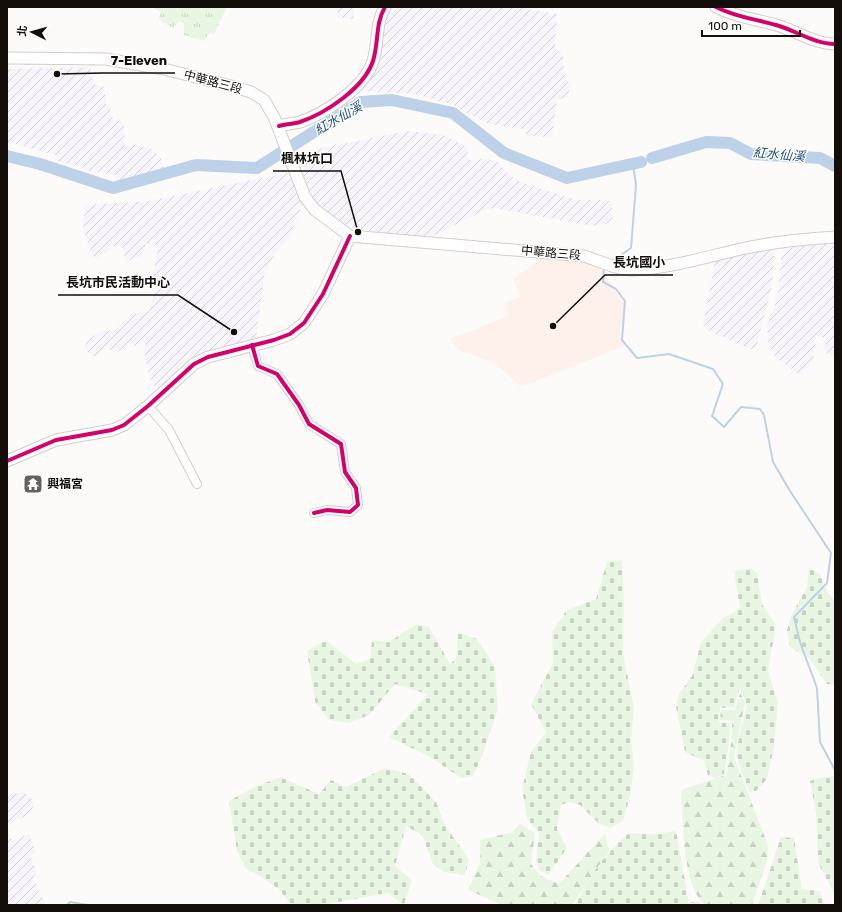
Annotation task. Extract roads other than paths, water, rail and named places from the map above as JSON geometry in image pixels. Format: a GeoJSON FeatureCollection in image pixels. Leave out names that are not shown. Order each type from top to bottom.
{"type":"FeatureCollection","features":[{"type":"Feature","properties":{"kind":"main road"},"geometry":{"type":"LineString","coordinates":[[279,128],[300,122],[344,99],[358,86],[373,61],[379,21],[385,7]]}},
{"type":"Feature","properties":{"kind":"main road"},"geometry":{"type":"LineString","coordinates":[[716,7],[725,12],[776,25],[804,36],[835,44]]}},
{"type":"Feature","properties":{"kind":"main road","name":"中華路三段"},"geometry":{"type":"LineString","coordinates":[[7,58],[106,59],[157,68],[251,92],[264,100],[279,128],[305,197],[315,210],[350,236],[584,256],[613,266],[633,270],[682,263],[743,248],[804,239],[835,237]]}},
{"type":"Feature","properties":{"kind":"main road"},"geometry":{"type":"LineString","coordinates":[[7,461],[56,440],[112,430],[124,426],[194,364],[208,357],[290,334],[304,323],[323,294],[350,236]]}},
{"type":"Feature","properties":{"kind":"street"},"geometry":{"type":"LineString","coordinates":[[252,345],[258,366],[277,374],[299,405],[309,424],[341,444],[345,472],[356,488],[358,505],[350,512],[327,510],[314,513]]}},
{"type":"Feature","properties":{"kind":"street"},"geometry":{"type":"LineString","coordinates":[[148,406],[169,430],[197,484]]}},
{"type":"Feature","properties":{"kind":"waterway","name":"紅水仙溪"},"geometry":{"type":"LineString","coordinates":[[7,156],[40,164],[113,188],[196,165],[257,168],[361,102],[392,100],[453,113],[504,153],[567,178],[641,162]]}},
{"type":"Feature","properties":{"kind":"waterway","name":"紅水仙溪"},"geometry":{"type":"LineString","coordinates":[[652,158],[706,142],[730,143],[751,154],[820,158],[835,166]]}},
{"type":"Feature","properties":{"kind":"waterway"},"geometry":{"type":"LineString","coordinates":[[614,260],[631,248],[636,185],[633,164]]}},
{"type":"Feature","properties":{"kind":"waterway"},"geometry":{"type":"LineString","coordinates":[[604,267],[603,282],[616,289],[625,301],[622,340],[637,358],[669,354],[713,369],[723,384],[712,416],[724,427],[741,407],[760,409],[764,415],[773,462],[790,491],[831,553],[827,583],[794,617],[800,642],[817,688],[820,742],[835,770]]}},
{"type":"Feature","properties":{"kind":"waterway"},"geometry":{"type":"LineString","coordinates":[[67,905],[70,902],[88,905]]}},
{"type":"Feature","properties":{"kind":"place","name":"7-Eleven"},"geometry":{"type":"Point","coordinates":[57,74]}},
{"type":"Feature","properties":{"kind":"place","name":"楓林坑口"},"geometry":{"type":"Point","coordinates":[358,232]}},
{"type":"Feature","properties":{"kind":"place","name":"長坑國小"},"geometry":{"type":"Point","coordinates":[553,326]}},
{"type":"Feature","properties":{"kind":"place","name":"長坑市民活動中心"},"geometry":{"type":"Point","coordinates":[234,332]}},
{"type":"Feature","properties":{"kind":"place","name":"興福宮"},"geometry":{"type":"Point","coordinates":[33,484]}}]}
